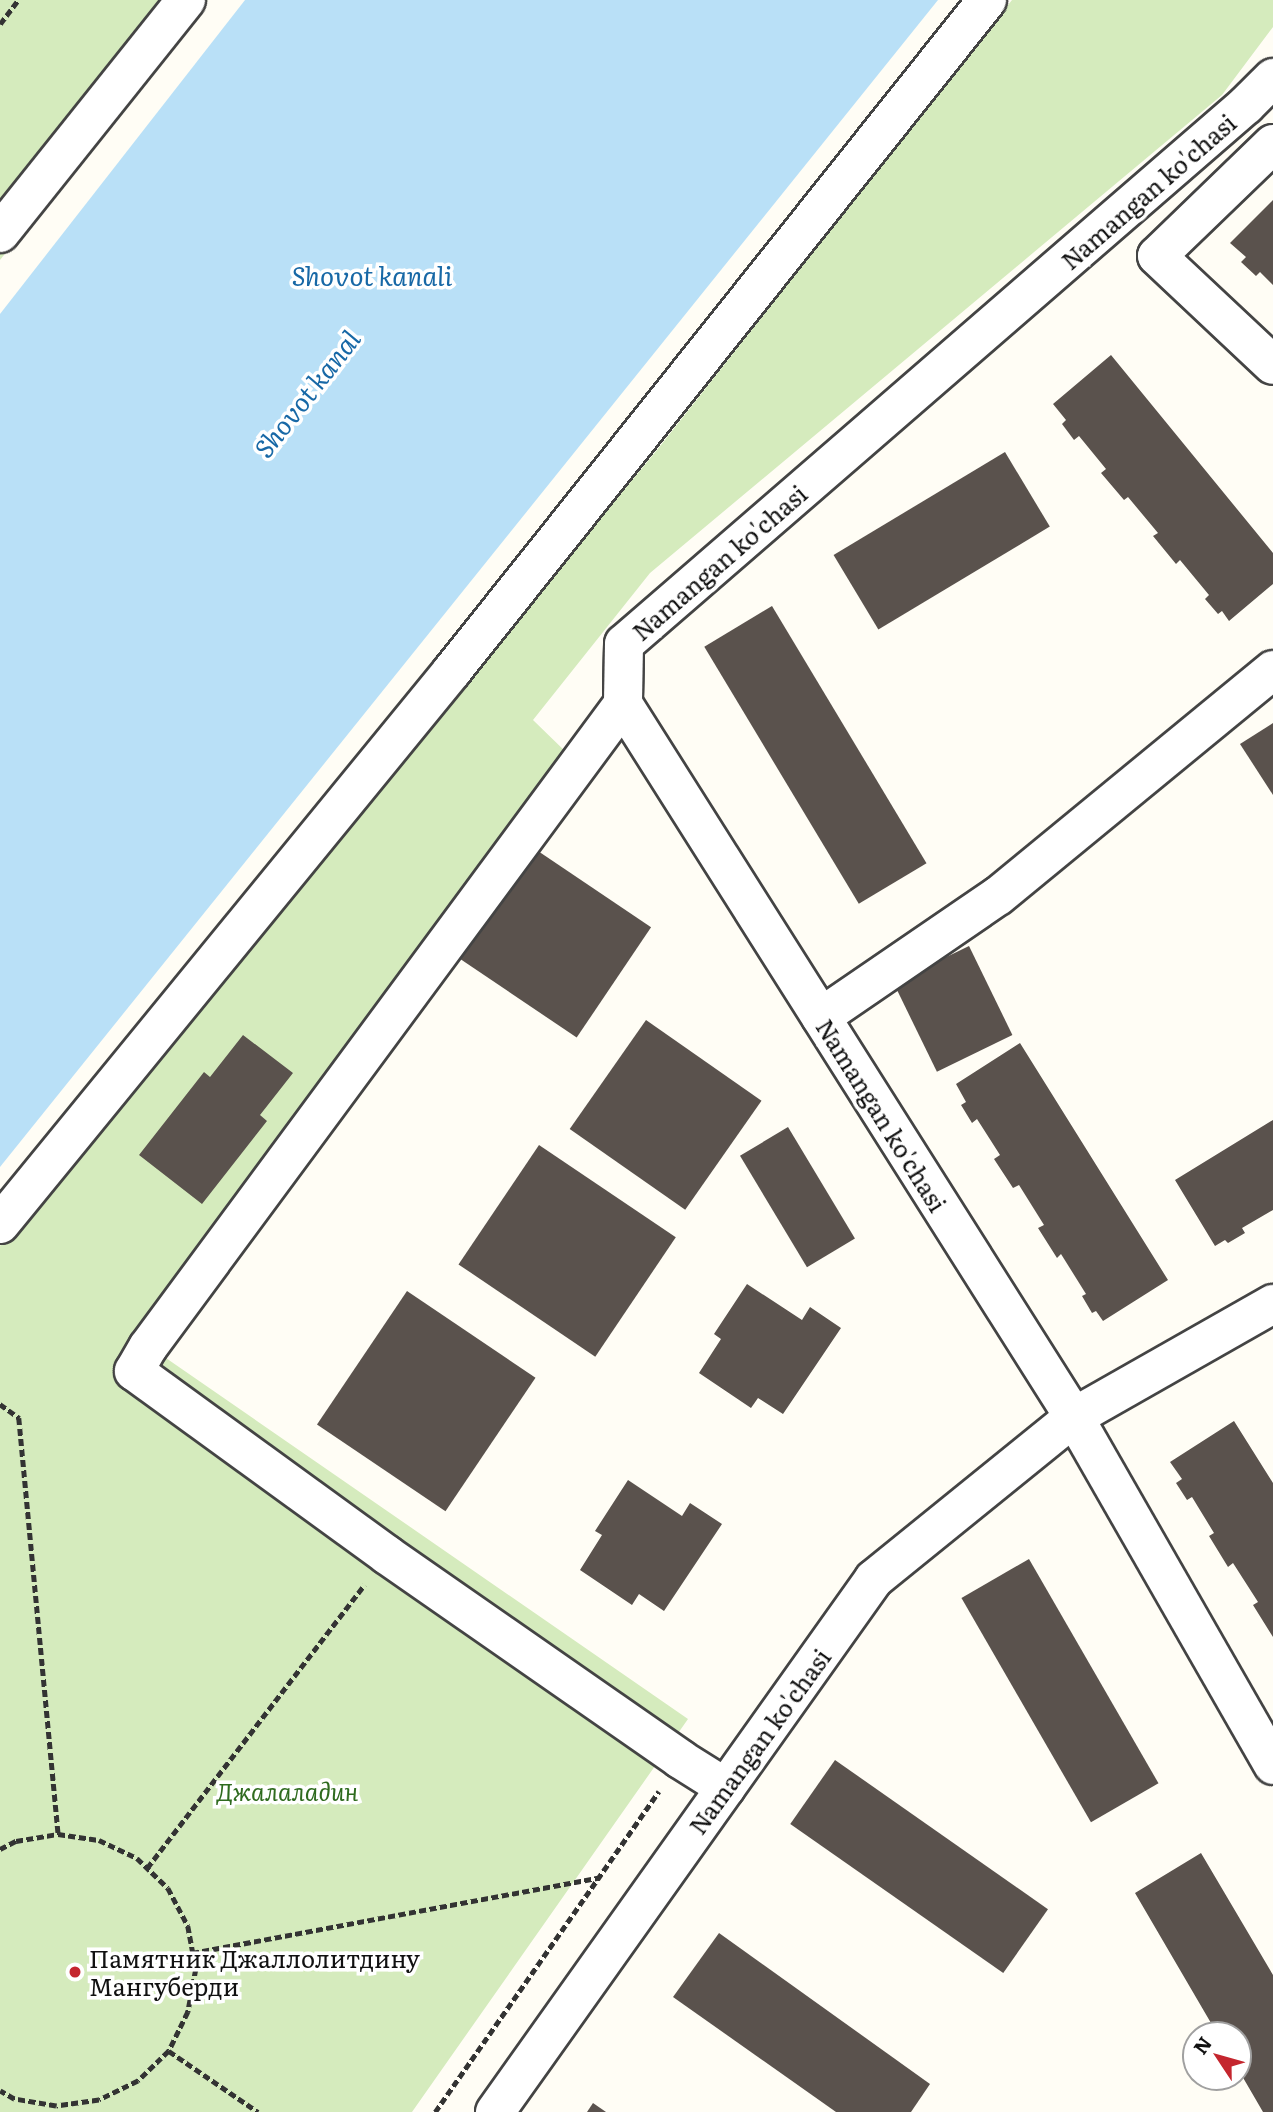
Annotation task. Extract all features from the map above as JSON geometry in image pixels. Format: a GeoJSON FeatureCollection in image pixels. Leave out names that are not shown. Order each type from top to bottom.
{"type":"FeatureCollection","features":[{"type":"Feature","properties":{"kind":"street"},"geometry":{"type":"LineString","coordinates":[[0,233],[186,0]]}},
{"type":"Feature","properties":{"kind":"street"},"geometry":{"type":"LineString","coordinates":[[0,1224],[460,660],[987,0]]}},
{"type":"Feature","properties":{"kind":"street","name":"Namangan ko'chasi"},"geometry":{"type":"LineString","coordinates":[[1267,96],[624,644],[622,704],[1074,1417],[1273,1765]]}},
{"type":"Feature","properties":{"kind":"street"},"geometry":{"type":"LineString","coordinates":[[1273,144],[1157,256],[1273,365]]}},
{"type":"Feature","properties":{"kind":"street"},"geometry":{"type":"LineString","coordinates":[[821,1017],[998,896],[1273,670]]}},
{"type":"Feature","properties":{"kind":"street"},"geometry":{"type":"LineString","coordinates":[[622,704],[148,1347],[134,1371],[387,1555],[680,1759],[726,1788]]}},
{"type":"Feature","properties":{"kind":"street","name":"Namangan ko'chasi"},"geometry":{"type":"LineString","coordinates":[[495,2112],[874,1579],[1074,1417],[1273,1304]]}},
{"type":"Feature","properties":{"kind":"path"},"geometry":{"type":"LineString","coordinates":[[0,24],[18,0]]}},
{"type":"Feature","properties":{"kind":"path"},"geometry":{"type":"LineString","coordinates":[[0,1404],[19,1418],[58,1834]]}},
{"type":"Feature","properties":{"kind":"path"},"geometry":{"type":"LineString","coordinates":[[147,1868],[387,1555]]}},
{"type":"Feature","properties":{"kind":"path"},"geometry":{"type":"LineString","coordinates":[[435,2112],[680,1759]]}},
{"type":"Feature","properties":{"kind":"path"},"geometry":{"type":"LineString","coordinates":[[0,1849],[16,1841],[58,1834],[99,1840],[137,1858],[173,1898],[188,1926],[195,1969],[188,2012],[169,2050],[138,2081],[99,2100],[56,2109],[14,2099],[0,2091]]}},
{"type":"Feature","properties":{"kind":"path"},"geometry":{"type":"LineString","coordinates":[[192,1953],[598,1878]]}},
{"type":"Feature","properties":{"kind":"path"},"geometry":{"type":"LineString","coordinates":[[169,2050],[258,2112]]}},
{"type":"Feature","properties":{"kind":"green space"},"geometry":{"type":"Polygon","coordinates":[[[0,0],[208,0],[0,260],[0,0]]]}},
{"type":"Feature","properties":{"kind":"green space","name":"Джалаладин"},"geometry":{"type":"Polygon","coordinates":[[[1012,0],[1273,0],[1273,27],[1222,95],[650,573],[533,720],[569,755],[163,1356],[688,1719],[412,2112],[0,2112],[0,1246],[657,450],[1012,0]]]}},
{"type":"Feature","properties":{"kind":"water","name":"Shovot kanali"},"geometry":{"type":"Polygon","coordinates":[[[245,0],[938,0],[0,1167],[0,314],[245,0]]]}},
{"type":"Feature","properties":{"kind":"building"},"geometry":{"type":"Polygon","coordinates":[[[1273,200],[1273,285],[1260,272],[1256,276],[1241,262],[1246,257],[1230,243],[1273,200]]]}},
{"type":"Feature","properties":{"kind":"building"},"geometry":{"type":"Polygon","coordinates":[[[1111,355],[1273,553],[1273,584],[1229,621],[1222,611],[1218,614],[1205,599],[1209,595],[1180,560],[1176,564],[1153,536],[1158,533],[1128,497],[1124,500],[1101,473],[1106,469],[1079,436],[1074,440],[1062,424],[1066,420],[1053,404],[1111,355]]]}},
{"type":"Feature","properties":{"kind":"building"},"geometry":{"type":"Polygon","coordinates":[[[1005,452],[1050,527],[878,630],[834,555],[1005,452]]]}},
{"type":"Feature","properties":{"kind":"building"},"geometry":{"type":"Polygon","coordinates":[[[772,606],[927,863],[859,904],[704,647],[772,606]]]}},
{"type":"Feature","properties":{"kind":"building"},"geometry":{"type":"Polygon","coordinates":[[[1273,723],[1273,795],[1240,744],[1273,723]]]}},
{"type":"Feature","properties":{"kind":"building"},"geometry":{"type":"Polygon","coordinates":[[[535,849],[651,927],[577,1038],[461,959],[535,849]]]}},
{"type":"Feature","properties":{"kind":"building"},"geometry":{"type":"Polygon","coordinates":[[[969,946],[1012,1035],[937,1072],[894,983],[969,946]]]}},
{"type":"Feature","properties":{"kind":"building"},"geometry":{"type":"Polygon","coordinates":[[[646,1020],[762,1101],[685,1210],[570,1129],[646,1020]]]}},
{"type":"Feature","properties":{"kind":"building"},"geometry":{"type":"Polygon","coordinates":[[[243,1035],[293,1073],[260,1115],[267,1121],[202,1204],[139,1155],[204,1072],[210,1077],[243,1035]]]}},
{"type":"Feature","properties":{"kind":"building"},"geometry":{"type":"Polygon","coordinates":[[[1020,1043],[1168,1280],[1103,1321],[1096,1311],[1092,1313],[1082,1296],[1086,1294],[1061,1254],[1057,1258],[1038,1228],[1044,1225],[1019,1185],[1013,1188],[994,1159],[1000,1155],[977,1119],[972,1123],[961,1105],[966,1102],[956,1084],[1020,1043]]]}},
{"type":"Feature","properties":{"kind":"building"},"geometry":{"type":"Polygon","coordinates":[[[1273,1120],[1273,1210],[1242,1228],[1245,1233],[1228,1243],[1225,1240],[1215,1246],[1175,1180],[1273,1120]]]}},
{"type":"Feature","properties":{"kind":"building"},"geometry":{"type":"Polygon","coordinates":[[[788,1127],[855,1238],[807,1267],[740,1156],[788,1127]]]}},
{"type":"Feature","properties":{"kind":"building"},"geometry":{"type":"Polygon","coordinates":[[[539,1145],[676,1237],[595,1357],[458,1264],[539,1145]]]}},
{"type":"Feature","properties":{"kind":"building"},"geometry":{"type":"Polygon","coordinates":[[[747,1284],[802,1320],[810,1307],[841,1328],[783,1414],[758,1398],[751,1408],[699,1373],[721,1339],[714,1334],[747,1284]]]}},
{"type":"Feature","properties":{"kind":"building"},"geometry":{"type":"Polygon","coordinates":[[[407,1291],[536,1378],[445,1511],[317,1424],[407,1291]]]}},
{"type":"Feature","properties":{"kind":"building"},"geometry":{"type":"Polygon","coordinates":[[[1234,1421],[1273,1483],[1273,1637],[1253,1605],[1258,1602],[1233,1563],[1228,1567],[1209,1536],[1214,1533],[1192,1497],[1187,1500],[1176,1483],[1182,1479],[1170,1462],[1234,1421]]]}},
{"type":"Feature","properties":{"kind":"building"},"geometry":{"type":"Polygon","coordinates":[[[628,1480],[682,1516],[690,1503],[722,1524],[664,1611],[639,1594],[632,1605],[580,1570],[602,1535],[595,1531],[628,1480]]]}},
{"type":"Feature","properties":{"kind":"building"},"geometry":{"type":"Polygon","coordinates":[[[1029,1559],[1158,1783],[1091,1822],[961,1598],[1029,1559]]]}},
{"type":"Feature","properties":{"kind":"building"},"geometry":{"type":"Polygon","coordinates":[[[835,1760],[1048,1909],[1003,1973],[790,1824],[835,1760]]]}},
{"type":"Feature","properties":{"kind":"building"},"geometry":{"type":"Polygon","coordinates":[[[1201,1853],[1273,1975],[1273,2112],[1263,2112],[1251,2091],[1252,2021],[1210,2021],[1135,1893],[1201,1853]]]}},
{"type":"Feature","properties":{"kind":"building"},"geometry":{"type":"Polygon","coordinates":[[[719,1933],[930,2084],[911,2112],[836,2112],[673,1997],[719,1933]]]}},
{"type":"Feature","properties":{"kind":"building"},"geometry":{"type":"Polygon","coordinates":[[[593,2103],[606,2112],[587,2112],[593,2103]]]}},
{"type":"Feature","properties":{"kind":"place","name":"Памятник Джаллолитдину Мангуберди"},"geometry":{"type":"Point","coordinates":[75,1972]}},
{"type":"Feature","properties":{"kind":"water label","name":"Shovot kanal"},"geometry":{"type":"Point","coordinates":[306,393]}}]}
